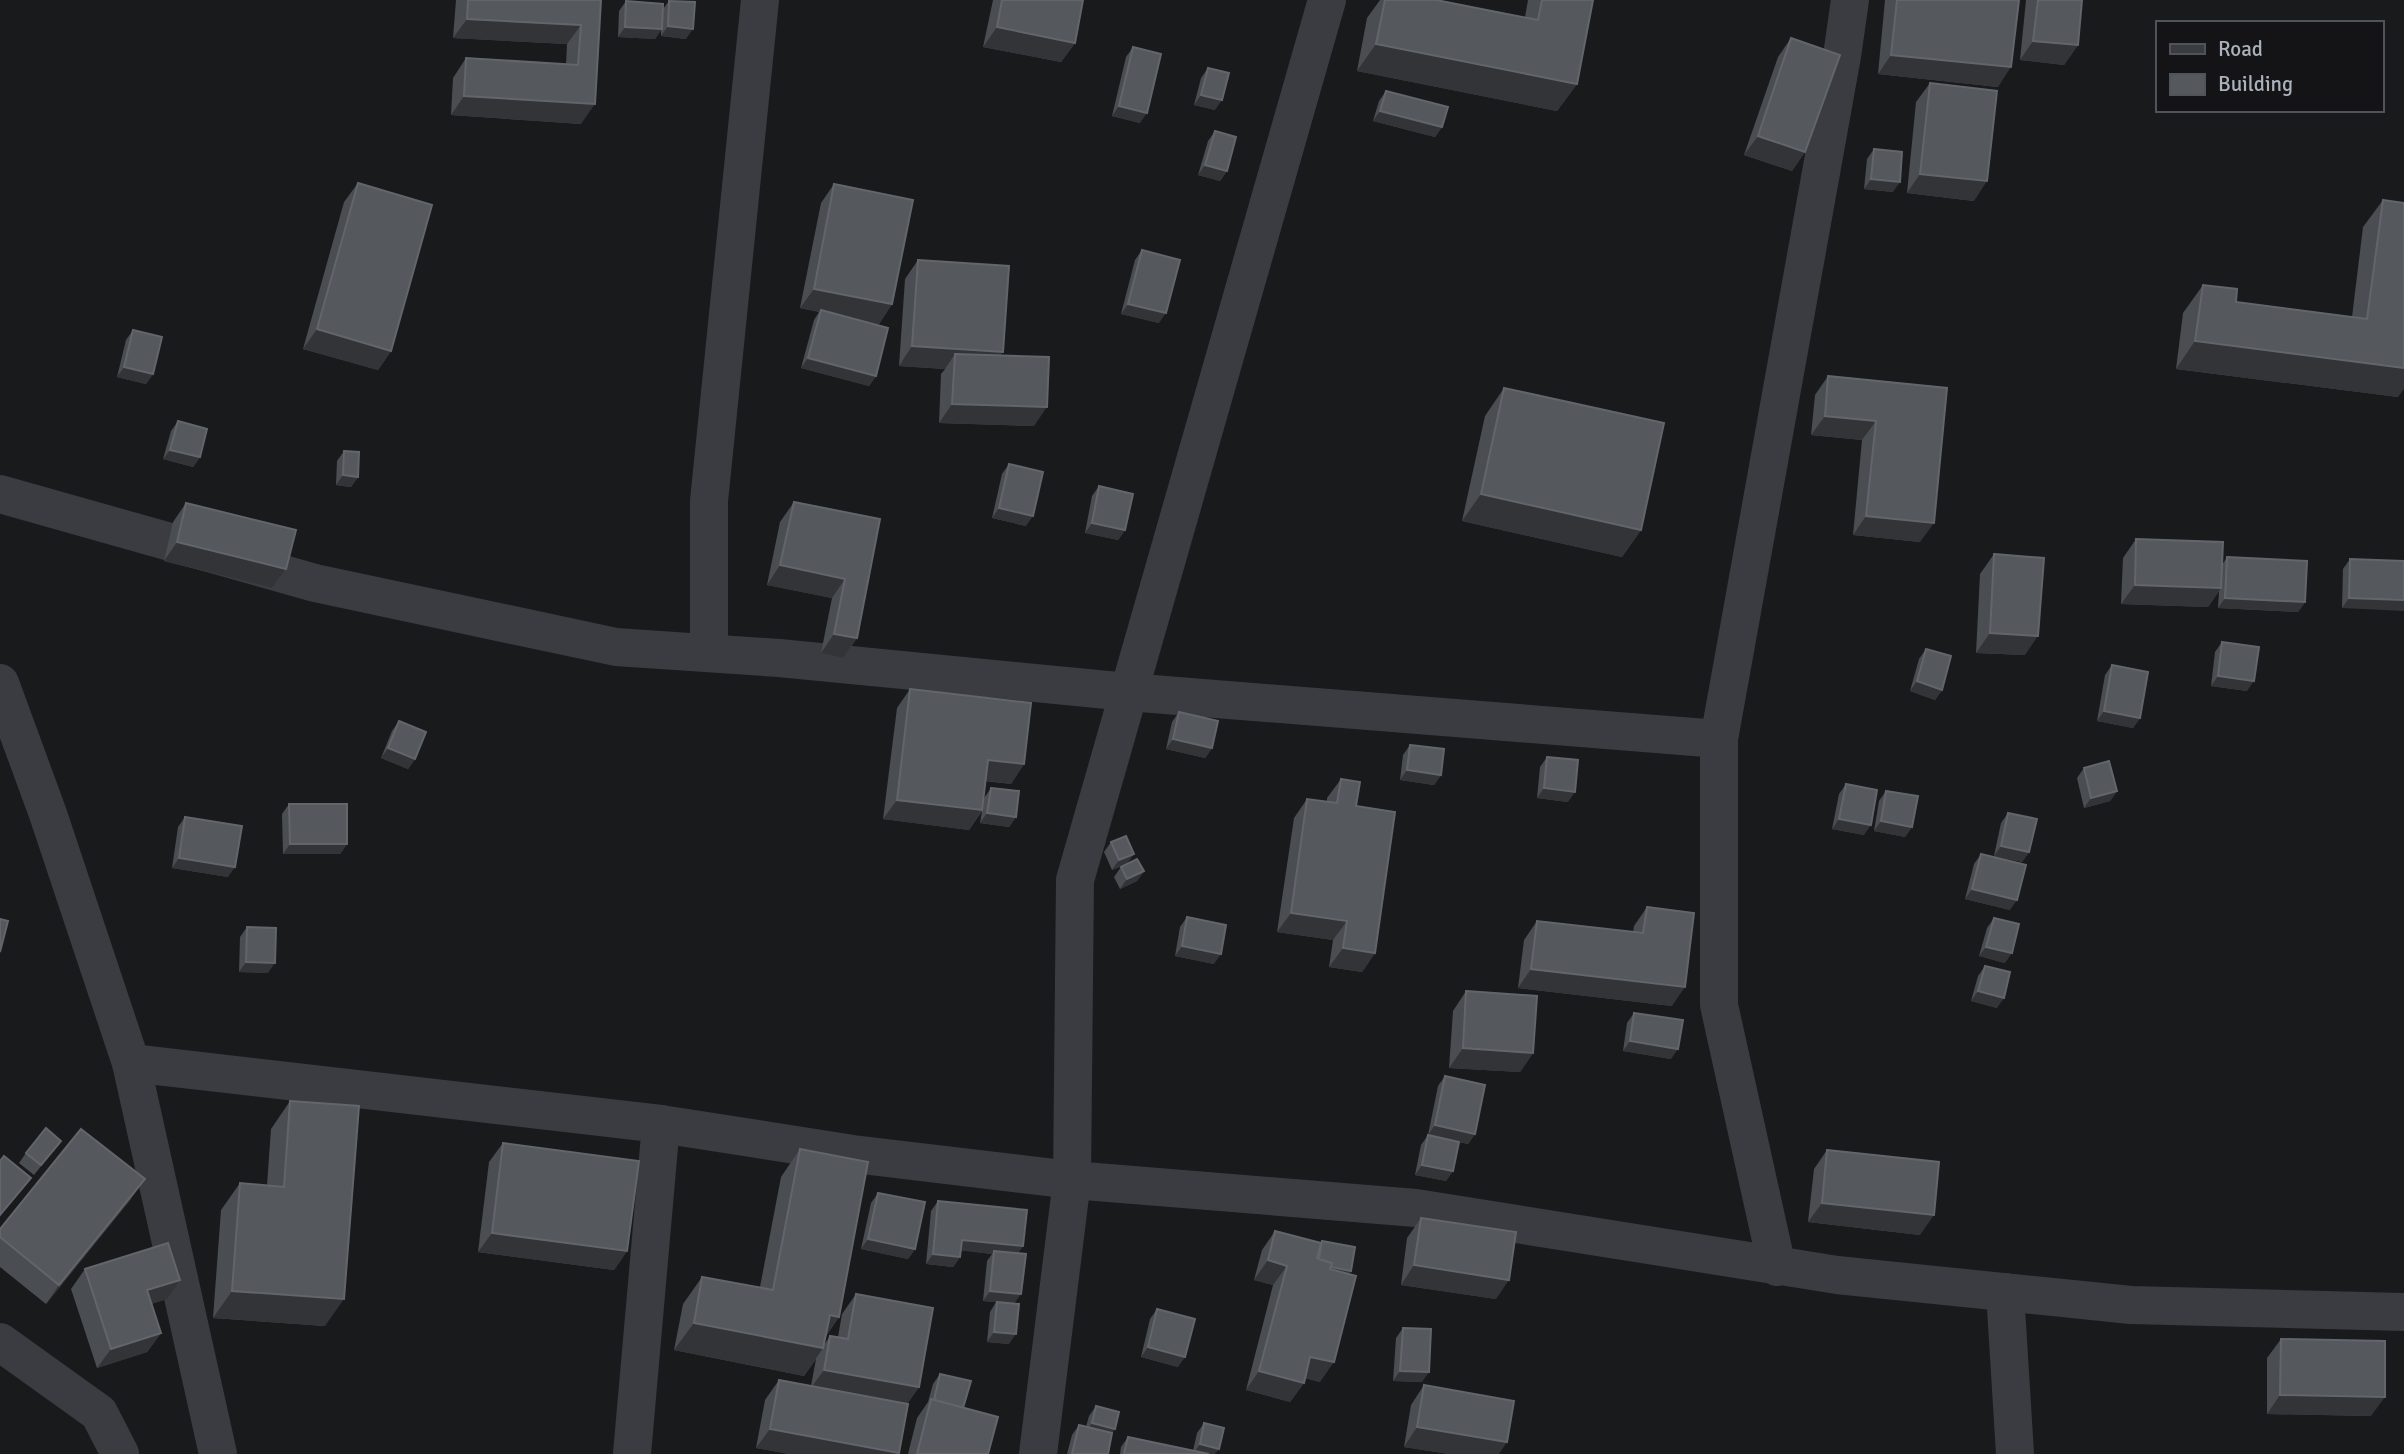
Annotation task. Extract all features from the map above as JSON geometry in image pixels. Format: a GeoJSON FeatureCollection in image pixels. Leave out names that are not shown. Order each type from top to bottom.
{"type":"FeatureCollection","features":[{"type":"Feature","properties":{"kind":"street"},"geometry":{"type":"LineString","coordinates":[[709,653],[709,501],[760,0]]}},
{"type":"Feature","properties":{"kind":"street"},"geometry":{"type":"LineString","coordinates":[[1038,1454],[1072,1180],[1074,880],[1327,0]]}},
{"type":"Feature","properties":{"kind":"street"},"geometry":{"type":"LineString","coordinates":[[1777,1267],[1719,1005],[1719,739],[1850,0]]}},
{"type":"Feature","properties":{"kind":"street"},"geometry":{"type":"LineString","coordinates":[[0,494],[316,583],[616,648],[709,653],[1128,692],[1719,739]]}},
{"type":"Feature","properties":{"kind":"street"},"geometry":{"type":"LineString","coordinates":[[0,683],[48,814],[131,1063],[218,1454]]}},
{"type":"Feature","properties":{"kind":"street"},"geometry":{"type":"LineString","coordinates":[[131,1063],[661,1124],[853,1154],[1072,1180],[1416,1208],[1777,1267],[2005,1292],[2131,1305],[2404,1312]]}},
{"type":"Feature","properties":{"kind":"street"},"geometry":{"type":"LineString","coordinates":[[632,1454],[661,1124]]}},
{"type":"Feature","properties":{"kind":"street"},"geometry":{"type":"LineString","coordinates":[[2005,1292],[2015,1454]]}},
{"type":"Feature","properties":{"kind":"street"},"geometry":{"type":"LineString","coordinates":[[0,1342],[99,1413],[120,1454]]}},
{"type":"Feature","properties":{"kind":"building"},"geometry":{"type":"Polygon","coordinates":[[[468,0],[601,0],[595,104],[464,96],[466,58],[578,65],[581,25],[467,19],[468,0]]]}},
{"type":"Feature","properties":{"kind":"building"},"geometry":{"type":"Polygon","coordinates":[[[1002,0],[1083,0],[1075,43],[997,27],[1002,0]]]}},
{"type":"Feature","properties":{"kind":"building"},"geometry":{"type":"Polygon","coordinates":[[[1385,0],[1436,0],[1538,20],[1542,0],[1593,0],[1577,84],[1376,44],[1385,0]]]}},
{"type":"Feature","properties":{"kind":"building"},"geometry":{"type":"Polygon","coordinates":[[[1897,0],[2019,0],[2011,67],[1891,55],[1897,0]]]}},
{"type":"Feature","properties":{"kind":"building"},"geometry":{"type":"Polygon","coordinates":[[[2038,0],[2082,0],[2078,45],[2033,41],[2038,0]]]}},
{"type":"Feature","properties":{"kind":"building"},"geometry":{"type":"Polygon","coordinates":[[[626,1],[663,4],[662,29],[625,27],[626,1]]]}},
{"type":"Feature","properties":{"kind":"building"},"geometry":{"type":"Polygon","coordinates":[[[669,1],[695,2],[693,29],[668,26],[669,1]]]}},
{"type":"Feature","properties":{"kind":"building"},"geometry":{"type":"Polygon","coordinates":[[[1791,38],[1840,55],[1805,152],[1758,136],[1791,38]]]}},
{"type":"Feature","properties":{"kind":"building"},"geometry":{"type":"Polygon","coordinates":[[[1133,47],[1161,54],[1147,113],[1119,106],[1133,47]]]}},
{"type":"Feature","properties":{"kind":"building"},"geometry":{"type":"Polygon","coordinates":[[[1208,68],[1229,73],[1222,100],[1201,95],[1208,68]]]}},
{"type":"Feature","properties":{"kind":"building"},"geometry":{"type":"Polygon","coordinates":[[[1930,83],[1997,91],[1987,181],[1920,174],[1930,83]]]}},
{"type":"Feature","properties":{"kind":"building"},"geometry":{"type":"Polygon","coordinates":[[[1386,91],[1448,107],[1442,127],[1380,111],[1386,91]]]}},
{"type":"Feature","properties":{"kind":"building"},"geometry":{"type":"Polygon","coordinates":[[[1215,131],[1236,137],[1227,171],[1205,165],[1215,131]]]}},
{"type":"Feature","properties":{"kind":"building"},"geometry":{"type":"Polygon","coordinates":[[[1874,149],[1902,152],[1900,182],[1871,179],[1874,149]]]}},
{"type":"Feature","properties":{"kind":"building"},"geometry":{"type":"Polygon","coordinates":[[[358,183],[432,205],[391,351],[317,329],[358,183]]]}},
{"type":"Feature","properties":{"kind":"building"},"geometry":{"type":"Polygon","coordinates":[[[834,184],[913,200],[892,304],[814,289],[834,184]]]}},
{"type":"Feature","properties":{"kind":"building"},"geometry":{"type":"Polygon","coordinates":[[[2383,200],[2404,203],[2404,368],[2195,341],[2203,285],[2237,289],[2236,302],[2367,319],[2383,200]]]}},
{"type":"Feature","properties":{"kind":"building"},"geometry":{"type":"Polygon","coordinates":[[[1142,250],[1180,260],[1166,313],[1128,304],[1142,250]]]}},
{"type":"Feature","properties":{"kind":"building"},"geometry":{"type":"Polygon","coordinates":[[[918,260],[1009,266],[1003,352],[912,346],[918,260]]]}},
{"type":"Feature","properties":{"kind":"building"},"geometry":{"type":"Polygon","coordinates":[[[821,310],[888,328],[876,376],[808,358],[821,310]]]}},
{"type":"Feature","properties":{"kind":"building"},"geometry":{"type":"Polygon","coordinates":[[[133,330],[162,337],[153,374],[124,367],[133,330]]]}},
{"type":"Feature","properties":{"kind":"building"},"geometry":{"type":"Polygon","coordinates":[[[955,354],[1049,357],[1047,407],[952,404],[955,354]]]}},
{"type":"Feature","properties":{"kind":"building"},"geometry":{"type":"Polygon","coordinates":[[[1828,376],[1947,388],[1934,523],[1866,516],[1876,421],[1825,416],[1828,376]]]}},
{"type":"Feature","properties":{"kind":"building"},"geometry":{"type":"Polygon","coordinates":[[[1504,388],[1664,423],[1641,530],[1481,494],[1504,388]]]}},
{"type":"Feature","properties":{"kind":"building"},"geometry":{"type":"Polygon","coordinates":[[[178,421],[207,429],[200,457],[170,450],[178,421]]]}},
{"type":"Feature","properties":{"kind":"building"},"geometry":{"type":"Polygon","coordinates":[[[344,451],[359,452],[358,477],[343,475],[344,451]]]}},
{"type":"Feature","properties":{"kind":"building"},"geometry":{"type":"Polygon","coordinates":[[[1009,464],[1043,472],[1033,516],[999,508],[1009,464]]]}},
{"type":"Feature","properties":{"kind":"building"},"geometry":{"type":"Polygon","coordinates":[[[1099,486],[1133,494],[1125,530],[1092,523],[1099,486]]]}},
{"type":"Feature","properties":{"kind":"building"},"geometry":{"type":"Polygon","coordinates":[[[794,502],[880,519],[857,638],[834,634],[845,579],[780,565],[794,502]]]}},
{"type":"Feature","properties":{"kind":"building"},"geometry":{"type":"Polygon","coordinates":[[[186,503],[296,530],[286,569],[177,542],[186,503]]]}},
{"type":"Feature","properties":{"kind":"building"},"geometry":{"type":"Polygon","coordinates":[[[2136,539],[2223,542],[2221,588],[2135,585],[2136,539]]]}},
{"type":"Feature","properties":{"kind":"building"},"geometry":{"type":"Polygon","coordinates":[[[1994,554],[2044,558],[2038,636],[1990,633],[1994,554]]]}},
{"type":"Feature","properties":{"kind":"building"},"geometry":{"type":"Polygon","coordinates":[[[2227,557],[2307,561],[2305,602],[2225,598],[2227,557]]]}},
{"type":"Feature","properties":{"kind":"building"},"geometry":{"type":"Polygon","coordinates":[[[2350,559],[2404,561],[2404,600],[2349,598],[2350,559]]]}},
{"type":"Feature","properties":{"kind":"building"},"geometry":{"type":"Polygon","coordinates":[[[2222,642],[2259,647],[2254,681],[2218,676],[2222,642]]]}},
{"type":"Feature","properties":{"kind":"building"},"geometry":{"type":"Polygon","coordinates":[[[1926,649],[1951,656],[1942,690],[1917,681],[1926,649]]]}},
{"type":"Feature","properties":{"kind":"building"},"geometry":{"type":"Polygon","coordinates":[[[2112,665],[2148,672],[2140,718],[2104,711],[2112,665]]]}},
{"type":"Feature","properties":{"kind":"building"},"geometry":{"type":"Polygon","coordinates":[[[910,689],[1031,703],[1024,764],[988,760],[982,810],[897,800],[910,689]]]}},
{"type":"Feature","properties":{"kind":"building"},"geometry":{"type":"Polygon","coordinates":[[[1179,712],[1218,721],[1212,748],[1173,739],[1179,712]]]}},
{"type":"Feature","properties":{"kind":"building"},"geometry":{"type":"Polygon","coordinates":[[[399,721],[426,732],[415,759],[388,748],[399,721]]]}},
{"type":"Feature","properties":{"kind":"building"},"geometry":{"type":"Polygon","coordinates":[[[1410,745],[1444,749],[1441,775],[1407,770],[1410,745]]]}},
{"type":"Feature","properties":{"kind":"building"},"geometry":{"type":"Polygon","coordinates":[[[1547,757],[1578,760],[1575,792],[1544,788],[1547,757]]]}},
{"type":"Feature","properties":{"kind":"building"},"geometry":{"type":"Polygon","coordinates":[[[2109,761],[2117,791],[2091,798],[2084,768],[2109,761]]]}},
{"type":"Feature","properties":{"kind":"building"},"geometry":{"type":"Polygon","coordinates":[[[1341,779],[1360,782],[1356,806],[1395,812],[1375,953],[1343,948],[1347,921],[1291,913],[1307,799],[1337,803],[1341,779]]]}},
{"type":"Feature","properties":{"kind":"building"},"geometry":{"type":"Polygon","coordinates":[[[1846,784],[1877,790],[1871,825],[1839,819],[1846,784]]]}},
{"type":"Feature","properties":{"kind":"building"},"geometry":{"type":"Polygon","coordinates":[[[991,788],[1019,791],[1016,817],[987,813],[991,788]]]}},
{"type":"Feature","properties":{"kind":"building"},"geometry":{"type":"Polygon","coordinates":[[[1886,791],[1918,796],[1912,827],[1881,821],[1886,791]]]}},
{"type":"Feature","properties":{"kind":"building"},"geometry":{"type":"Polygon","coordinates":[[[289,804],[347,804],[347,844],[290,844],[289,804]]]}},
{"type":"Feature","properties":{"kind":"building"},"geometry":{"type":"Polygon","coordinates":[[[2008,813],[2037,819],[2029,852],[2001,846],[2008,813]]]}},
{"type":"Feature","properties":{"kind":"building"},"geometry":{"type":"Polygon","coordinates":[[[185,817],[242,826],[235,867],[179,858],[185,817]]]}},
{"type":"Feature","properties":{"kind":"building"},"geometry":{"type":"Polygon","coordinates":[[[1126,836],[1134,854],[1119,860],[1111,842],[1126,836]]]}},
{"type":"Feature","properties":{"kind":"building"},"geometry":{"type":"Polygon","coordinates":[[[1981,854],[2026,865],[2017,900],[1972,889],[1981,854]]]}},
{"type":"Feature","properties":{"kind":"building"},"geometry":{"type":"Polygon","coordinates":[[[1137,859],[1144,871],[1127,879],[1121,867],[1137,859]]]}},
{"type":"Feature","properties":{"kind":"building"},"geometry":{"type":"Polygon","coordinates":[[[1647,907],[1694,913],[1685,987],[1531,969],[1537,921],[1643,933],[1647,907]]]}},
{"type":"Feature","properties":{"kind":"building"},"geometry":{"type":"Polygon","coordinates":[[[1187,917],[1226,925],[1221,954],[1182,946],[1187,917]]]}},
{"type":"Feature","properties":{"kind":"building"},"geometry":{"type":"Polygon","coordinates":[[[1994,918],[2019,924],[2012,953],[1986,947],[1994,918]]]}},
{"type":"Feature","properties":{"kind":"building"},"geometry":{"type":"Polygon","coordinates":[[[0,919],[8,921],[0,952],[0,919]]]}},
{"type":"Feature","properties":{"kind":"building"},"geometry":{"type":"Polygon","coordinates":[[[247,927],[276,928],[275,963],[246,962],[247,927]]]}},
{"type":"Feature","properties":{"kind":"building"},"geometry":{"type":"Polygon","coordinates":[[[1985,966],[2010,972],[2004,998],[1978,991],[1985,966]]]}},
{"type":"Feature","properties":{"kind":"building"},"geometry":{"type":"Polygon","coordinates":[[[1466,991],[1537,996],[1533,1053],[1463,1048],[1466,991]]]}},
{"type":"Feature","properties":{"kind":"building"},"geometry":{"type":"Polygon","coordinates":[[[1634,1013],[1683,1020],[1678,1049],[1630,1041],[1634,1013]]]}},
{"type":"Feature","properties":{"kind":"building"},"geometry":{"type":"Polygon","coordinates":[[[1445,1076],[1485,1085],[1475,1134],[1435,1125],[1445,1076]]]}},
{"type":"Feature","properties":{"kind":"building"},"geometry":{"type":"Polygon","coordinates":[[[290,1101],[359,1106],[344,1299],[232,1291],[240,1183],[284,1187],[290,1101]]]}},
{"type":"Feature","properties":{"kind":"building"},"geometry":{"type":"Polygon","coordinates":[[[46,1128],[61,1141],[41,1165],[26,1153],[46,1128]]]}},
{"type":"Feature","properties":{"kind":"building"},"geometry":{"type":"Polygon","coordinates":[[[81,1129],[145,1179],[59,1285],[0,1237],[0,1229],[81,1129]]]}},
{"type":"Feature","properties":{"kind":"building"},"geometry":{"type":"Polygon","coordinates":[[[1428,1135],[1459,1142],[1453,1171],[1422,1165],[1428,1135]]]}},
{"type":"Feature","properties":{"kind":"building"},"geometry":{"type":"Polygon","coordinates":[[[503,1143],[639,1161],[627,1251],[492,1233],[503,1143]]]}},
{"type":"Feature","properties":{"kind":"building"},"geometry":{"type":"Polygon","coordinates":[[[800,1149],[868,1162],[839,1317],[830,1315],[823,1348],[694,1323],[702,1277],[773,1290],[800,1149]]]}},
{"type":"Feature","properties":{"kind":"building"},"geometry":{"type":"Polygon","coordinates":[[[1827,1150],[1939,1162],[1934,1215],[1822,1203],[1827,1150]]]}},
{"type":"Feature","properties":{"kind":"building"},"geometry":{"type":"Polygon","coordinates":[[[4,1156],[31,1178],[0,1215],[0,1161],[4,1156]]]}},
{"type":"Feature","properties":{"kind":"building"},"geometry":{"type":"Polygon","coordinates":[[[878,1193],[925,1202],[915,1249],[868,1239],[878,1193]]]}},
{"type":"Feature","properties":{"kind":"building"},"geometry":{"type":"Polygon","coordinates":[[[938,1201],[1027,1210],[1023,1246],[962,1240],[960,1257],[933,1254],[938,1201]]]}},
{"type":"Feature","properties":{"kind":"building"},"geometry":{"type":"Polygon","coordinates":[[[1421,1218],[1516,1232],[1509,1280],[1414,1265],[1421,1218]]]}},
{"type":"Feature","properties":{"kind":"building"},"geometry":{"type":"Polygon","coordinates":[[[1275,1231],[1321,1243],[1317,1258],[1332,1263],[1330,1269],[1356,1276],[1334,1362],[1310,1357],[1304,1383],[1259,1371],[1287,1266],[1268,1260],[1275,1231]]]}},
{"type":"Feature","properties":{"kind":"building"},"geometry":{"type":"Polygon","coordinates":[[[1322,1241],[1355,1247],[1351,1271],[1331,1267],[1332,1263],[1319,1259],[1322,1241]]]}},
{"type":"Feature","properties":{"kind":"building"},"geometry":{"type":"Polygon","coordinates":[[[168,1243],[180,1280],[147,1290],[161,1333],[111,1349],[85,1269],[168,1243]]]}},
{"type":"Feature","properties":{"kind":"building"},"geometry":{"type":"Polygon","coordinates":[[[994,1251],[1026,1254],[1021,1294],[990,1291],[994,1251]]]}},
{"type":"Feature","properties":{"kind":"building"},"geometry":{"type":"Polygon","coordinates":[[[856,1294],[933,1308],[919,1387],[824,1370],[830,1336],[848,1339],[856,1294]]]}},
{"type":"Feature","properties":{"kind":"building"},"geometry":{"type":"Polygon","coordinates":[[[997,1302],[1019,1304],[1016,1334],[994,1332],[997,1302]]]}},
{"type":"Feature","properties":{"kind":"building"},"geometry":{"type":"Polygon","coordinates":[[[1157,1309],[1195,1319],[1185,1357],[1148,1347],[1157,1309]]]}},
{"type":"Feature","properties":{"kind":"building"},"geometry":{"type":"Polygon","coordinates":[[[1403,1328],[1431,1329],[1429,1372],[1400,1371],[1403,1328]]]}},
{"type":"Feature","properties":{"kind":"building"},"geometry":{"type":"Polygon","coordinates":[[[2281,1339],[2385,1341],[2385,1397],[2280,1395],[2281,1339]]]}},
{"type":"Feature","properties":{"kind":"building"},"geometry":{"type":"Polygon","coordinates":[[[940,1374],[971,1381],[963,1408],[934,1400],[940,1374]]]}},
{"type":"Feature","properties":{"kind":"building"},"geometry":{"type":"Polygon","coordinates":[[[779,1380],[908,1404],[899,1453],[770,1429],[779,1380]]]}},
{"type":"Feature","properties":{"kind":"building"},"geometry":{"type":"Polygon","coordinates":[[[1424,1385],[1514,1401],[1507,1442],[1417,1427],[1424,1385]]]}},
{"type":"Feature","properties":{"kind":"building"},"geometry":{"type":"Polygon","coordinates":[[[931,1399],[998,1417],[988,1454],[917,1454],[931,1399]]]}},
{"type":"Feature","properties":{"kind":"building"},"geometry":{"type":"Polygon","coordinates":[[[1096,1406],[1119,1412],[1115,1429],[1092,1423],[1096,1406]]]}},
{"type":"Feature","properties":{"kind":"building"},"geometry":{"type":"Polygon","coordinates":[[[1204,1423],[1224,1428],[1219,1449],[1200,1444],[1204,1423]]]}},
{"type":"Feature","properties":{"kind":"building"},"geometry":{"type":"Polygon","coordinates":[[[1079,1425],[1112,1433],[1108,1454],[1072,1454],[1079,1425]]]}},
{"type":"Feature","properties":{"kind":"building"},"geometry":{"type":"Polygon","coordinates":[[[1128,1437],[1209,1454],[1124,1454],[1128,1437]]]}}]}
